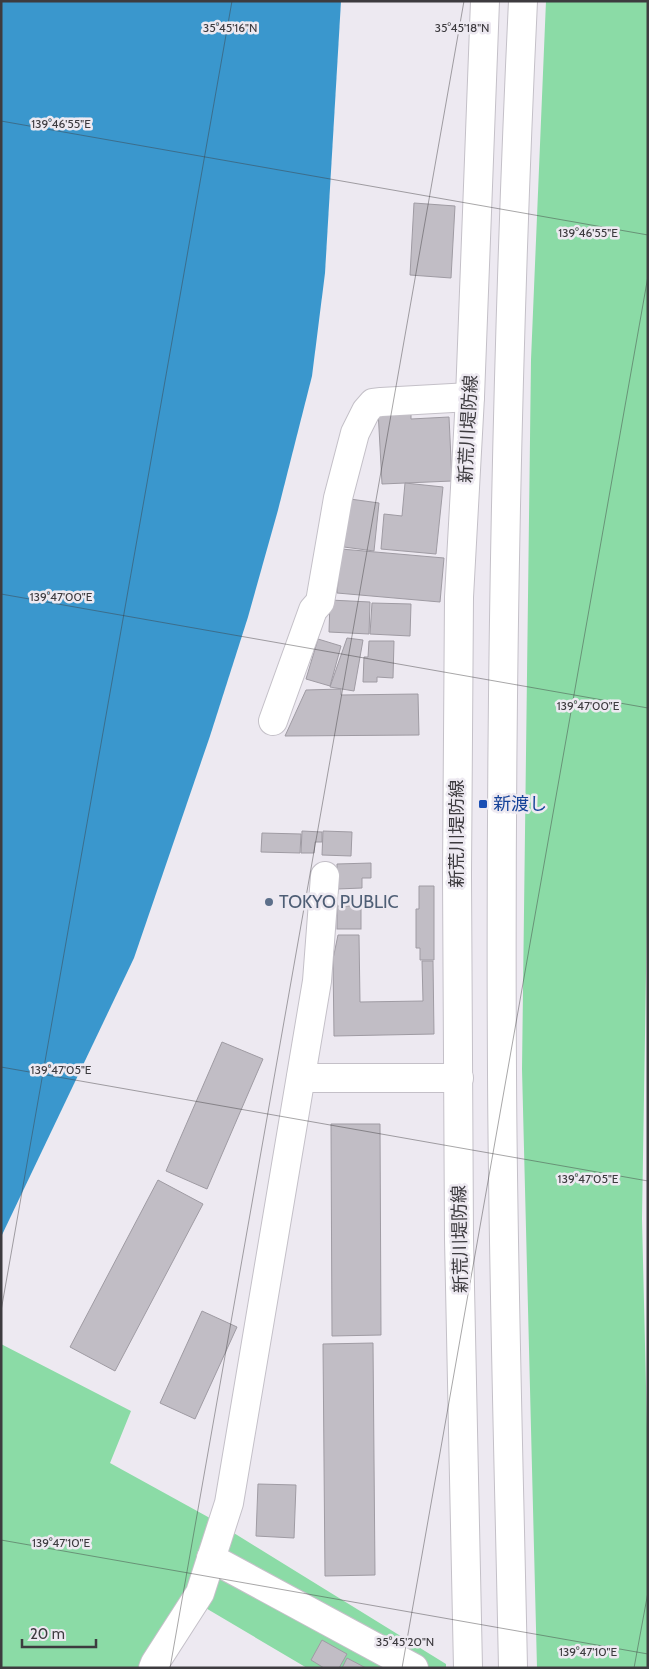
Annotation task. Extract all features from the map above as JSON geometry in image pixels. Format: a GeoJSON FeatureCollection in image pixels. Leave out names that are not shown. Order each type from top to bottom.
{"type":"FeatureCollection","features":[{"type":"Feature","properties":{"kind":"main road","name":"新荒川堤防線"},"geometry":{"type":"LineString","coordinates":[[468,1668],[459,1239],[457,875],[459,597],[470,396],[485,1]]}},
{"type":"Feature","properties":{"kind":"main road"},"geometry":{"type":"LineString","coordinates":[[513,1668],[502,1097],[502,816],[506,486],[515,179],[523,1]]}},
{"type":"Feature","properties":{"kind":"main road"},"geometry":{"type":"LineString","coordinates":[[274,721],[313,610],[320,602],[338,498],[360,420],[373,403],[470,396]]}},
{"type":"Feature","properties":{"kind":"main road"},"geometry":{"type":"LineString","coordinates":[[153,1668],[154,1663],[200,1593],[229,1503],[317,981],[326,876]]}},
{"type":"Feature","properties":{"kind":"main road"},"geometry":{"type":"LineString","coordinates":[[301,1078],[459,1078]]}},
{"type":"Feature","properties":{"kind":"main road"},"geometry":{"type":"LineString","coordinates":[[211,1558],[414,1668]]}},
{"type":"Feature","properties":{"kind":"green space"},"geometry":{"type":"Polygon","coordinates":[[[546,1],[648,1],[648,850],[642,1219],[648,1469],[648,1668],[537,1668],[522,1069],[531,360],[546,1]]]}},
{"type":"Feature","properties":{"kind":"green space"},"geometry":{"type":"Polygon","coordinates":[[[1,1344],[131,1411],[110,1463],[208,1517],[446,1664],[446,1668],[307,1668],[187,1597],[145,1668],[1,1668],[1,1344]]]}},
{"type":"Feature","properties":{"kind":"water"},"geometry":{"type":"Polygon","coordinates":[[[1,1],[341,1],[325,273],[312,376],[278,510],[248,617],[210,736],[134,958],[1,1237],[1,1]]]}},
{"type":"Feature","properties":{"kind":"building"},"geometry":{"type":"Polygon","coordinates":[[[414,203],[455,206],[451,278],[410,275],[414,203]]]}},
{"type":"Feature","properties":{"kind":"building"},"geometry":{"type":"Polygon","coordinates":[[[411,408],[411,419],[449,417],[452,481],[382,484],[378,410],[411,408]]]}},
{"type":"Feature","properties":{"kind":"building"},"geometry":{"type":"Polygon","coordinates":[[[405,483],[443,487],[436,554],[381,549],[384,514],[402,516],[405,483]]]}},
{"type":"Feature","properties":{"kind":"building"},"geometry":{"type":"Polygon","coordinates":[[[350,499],[379,503],[374,551],[344,547],[350,499]]]}},
{"type":"Feature","properties":{"kind":"building"},"geometry":{"type":"Polygon","coordinates":[[[341,549],[444,558],[440,602],[337,593],[341,549]]]}},
{"type":"Feature","properties":{"kind":"building"},"geometry":{"type":"Polygon","coordinates":[[[330,600],[370,602],[369,634],[329,632],[330,600]]]}},
{"type":"Feature","properties":{"kind":"building"},"geometry":{"type":"Polygon","coordinates":[[[372,603],[411,604],[410,636],[370,634],[372,603]]]}},
{"type":"Feature","properties":{"kind":"building"},"geometry":{"type":"Polygon","coordinates":[[[347,638],[363,640],[354,691],[330,687],[347,638]]]}},
{"type":"Feature","properties":{"kind":"building"},"geometry":{"type":"Polygon","coordinates":[[[318,639],[341,646],[330,686],[306,679],[318,639]]]}},
{"type":"Feature","properties":{"kind":"building"},"geometry":{"type":"Polygon","coordinates":[[[369,641],[394,641],[393,678],[377,677],[377,682],[363,682],[364,657],[368,657],[369,641]]]}},
{"type":"Feature","properties":{"kind":"building"},"geometry":{"type":"Polygon","coordinates":[[[341,689],[341,695],[418,694],[419,735],[285,736],[306,690],[341,689]]]}},
{"type":"Feature","properties":{"kind":"building"},"geometry":{"type":"Polygon","coordinates":[[[302,831],[322,832],[322,842],[315,842],[314,853],[301,853],[302,831]]]}},
{"type":"Feature","properties":{"kind":"building"},"geometry":{"type":"Polygon","coordinates":[[[323,831],[352,832],[351,856],[322,855],[323,831]]]}},
{"type":"Feature","properties":{"kind":"building"},"geometry":{"type":"Polygon","coordinates":[[[262,833],[301,834],[300,853],[261,852],[262,833]]]}},
{"type":"Feature","properties":{"kind":"building"},"geometry":{"type":"Polygon","coordinates":[[[371,863],[371,878],[362,878],[362,888],[337,889],[337,864],[371,863]]]}},
{"type":"Feature","properties":{"kind":"building"},"geometry":{"type":"Polygon","coordinates":[[[419,886],[434,886],[434,960],[420,960],[420,948],[416,948],[416,909],[419,909],[419,886]]]}},
{"type":"Feature","properties":{"kind":"building"},"geometry":{"type":"Polygon","coordinates":[[[337,906],[361,906],[361,929],[337,929],[337,906]]]}},
{"type":"Feature","properties":{"kind":"building"},"geometry":{"type":"Polygon","coordinates":[[[338,935],[359,935],[360,1002],[423,1001],[422,961],[433,961],[434,1034],[334,1036],[333,959],[338,935]]]}},
{"type":"Feature","properties":{"kind":"building"},"geometry":{"type":"Polygon","coordinates":[[[222,1042],[263,1059],[207,1189],[166,1171],[222,1042]]]}},
{"type":"Feature","properties":{"kind":"building"},"geometry":{"type":"Polygon","coordinates":[[[331,1124],[380,1124],[381,1335],[332,1336],[331,1124]]]}},
{"type":"Feature","properties":{"kind":"building"},"geometry":{"type":"Polygon","coordinates":[[[158,1180],[203,1204],[115,1371],[70,1347],[158,1180]]]}},
{"type":"Feature","properties":{"kind":"building"},"geometry":{"type":"Polygon","coordinates":[[[202,1311],[237,1327],[195,1419],[160,1403],[202,1311]]]}},
{"type":"Feature","properties":{"kind":"building"},"geometry":{"type":"Polygon","coordinates":[[[373,1343],[375,1575],[325,1576],[323,1344],[373,1343]]]}},
{"type":"Feature","properties":{"kind":"building"},"geometry":{"type":"Polygon","coordinates":[[[258,1484],[296,1485],[294,1538],[256,1536],[258,1484]]]}},
{"type":"Feature","properties":{"kind":"building"},"geometry":{"type":"Polygon","coordinates":[[[322,1640],[347,1654],[339,1668],[324,1668],[311,1660],[322,1640]]]}},
{"type":"Feature","properties":{"kind":"building"},"geometry":{"type":"Polygon","coordinates":[[[347,1658],[366,1668],[342,1668],[347,1658]]]}},
{"type":"Feature","properties":{"kind":"place","name":"新渡し"},"geometry":{"type":"Point","coordinates":[483,804]}},
{"type":"Feature","properties":{"kind":"place","name":"TOKYO PUBLIC"},"geometry":{"type":"Point","coordinates":[269,902]}}]}
